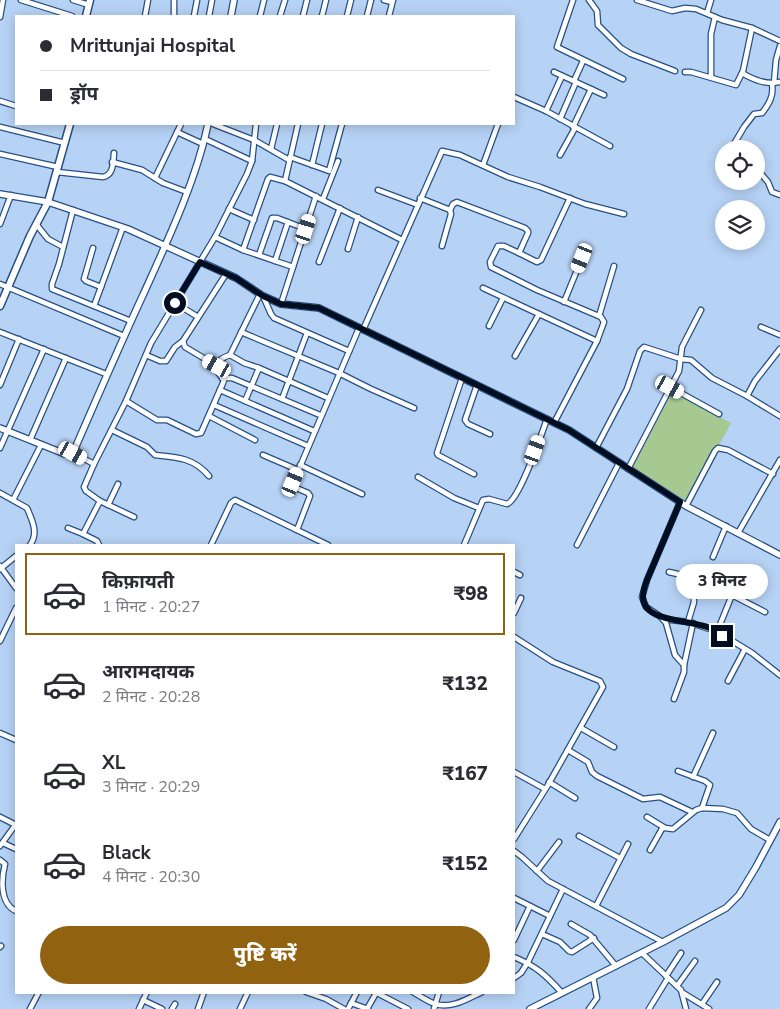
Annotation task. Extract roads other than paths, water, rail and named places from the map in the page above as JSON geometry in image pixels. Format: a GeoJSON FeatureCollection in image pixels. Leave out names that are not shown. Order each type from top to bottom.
{"type":"FeatureCollection","features":[{"type":"Feature","properties":{"kind":"main road"},"geometry":{"type":"LineString","coordinates":[[86,15],[89,2]]}},
{"type":"Feature","properties":{"kind":"main road"},"geometry":{"type":"LineString","coordinates":[[0,306],[36,224],[48,202],[65,143],[68,125]]}},
{"type":"Feature","properties":{"kind":"street"},"geometry":{"type":"LineString","coordinates":[[0,17],[3,0]]}},
{"type":"Feature","properties":{"kind":"street"},"geometry":{"type":"LineString","coordinates":[[21,0],[69,15]]}},
{"type":"Feature","properties":{"kind":"street"},"geometry":{"type":"LineString","coordinates":[[73,0],[89,2]]}},
{"type":"Feature","properties":{"kind":"street"},"geometry":{"type":"LineString","coordinates":[[146,15],[148,0]]}},
{"type":"Feature","properties":{"kind":"street"},"geometry":{"type":"LineString","coordinates":[[174,0],[174,15]]}},
{"type":"Feature","properties":{"kind":"street"},"geometry":{"type":"LineString","coordinates":[[194,15],[197,0]]}},
{"type":"Feature","properties":{"kind":"street"},"geometry":{"type":"LineString","coordinates":[[209,15],[212,0]]}},
{"type":"Feature","properties":{"kind":"street"},"geometry":{"type":"LineString","coordinates":[[231,15],[234,0]]}},
{"type":"Feature","properties":{"kind":"street"},"geometry":{"type":"LineString","coordinates":[[260,15],[264,0]]}},
{"type":"Feature","properties":{"kind":"street"},"geometry":{"type":"LineString","coordinates":[[280,15],[284,0]]}},
{"type":"Feature","properties":{"kind":"street"},"geometry":{"type":"LineString","coordinates":[[303,15],[307,0]]}},
{"type":"Feature","properties":{"kind":"street"},"geometry":{"type":"LineString","coordinates":[[322,15],[326,0]]}},
{"type":"Feature","properties":{"kind":"street"},"geometry":{"type":"LineString","coordinates":[[347,15],[351,0]]}},
{"type":"Feature","properties":{"kind":"street"},"geometry":{"type":"LineString","coordinates":[[368,15],[371,0]]}},
{"type":"Feature","properties":{"kind":"street"},"geometry":{"type":"LineString","coordinates":[[384,0],[392,1],[389,15]]}},
{"type":"Feature","properties":{"kind":"street"},"geometry":{"type":"LineString","coordinates":[[573,0],[557,47],[623,79]]}},
{"type":"Feature","properties":{"kind":"street"},"geometry":{"type":"LineString","coordinates":[[589,0],[597,11],[598,25],[621,48],[631,54],[675,71]]}},
{"type":"Feature","properties":{"kind":"street"},"geometry":{"type":"LineString","coordinates":[[637,0],[672,11],[690,8],[752,28],[780,41]]}},
{"type":"Feature","properties":{"kind":"street"},"geometry":{"type":"LineString","coordinates":[[707,13],[711,0]]}},
{"type":"Feature","properties":{"kind":"street"},"geometry":{"type":"LineString","coordinates":[[711,76],[711,34],[715,17]]}},
{"type":"Feature","properties":{"kind":"street"},"geometry":{"type":"LineString","coordinates":[[685,72],[736,85],[742,73],[752,28]]}},
{"type":"Feature","properties":{"kind":"street"},"geometry":{"type":"LineString","coordinates":[[737,140],[754,114],[762,113],[768,106],[772,95],[772,84],[774,83],[776,60],[780,46]]}},
{"type":"Feature","properties":{"kind":"street"},"geometry":{"type":"LineString","coordinates":[[560,119],[583,61]]}},
{"type":"Feature","properties":{"kind":"street"},"geometry":{"type":"LineString","coordinates":[[554,72],[604,95]]}},
{"type":"Feature","properties":{"kind":"street"},"geometry":{"type":"LineString","coordinates":[[742,73],[772,84],[780,82]]}},
{"type":"Feature","properties":{"kind":"street"},"geometry":{"type":"LineString","coordinates":[[546,111],[562,76]]}},
{"type":"Feature","properties":{"kind":"street"},"geometry":{"type":"LineString","coordinates":[[560,156],[591,89]]}},
{"type":"Feature","properties":{"kind":"street"},"geometry":{"type":"LineString","coordinates":[[515,97],[546,111],[610,146]]}},
{"type":"Feature","properties":{"kind":"street"},"geometry":{"type":"LineString","coordinates":[[0,102],[15,106]]}},
{"type":"Feature","properties":{"kind":"street"},"geometry":{"type":"LineString","coordinates":[[155,178],[180,125]]}},
{"type":"Feature","properties":{"kind":"street"},"geometry":{"type":"LineString","coordinates":[[73,453],[106,374],[166,246],[187,192],[208,125]]}},
{"type":"Feature","properties":{"kind":"street"},"geometry":{"type":"LineString","coordinates":[[216,125],[254,140],[290,159],[331,171]]}},
{"type":"Feature","properties":{"kind":"street"},"geometry":{"type":"LineString","coordinates":[[134,517],[100,501],[86,491],[84,487],[126,402],[152,343],[215,237],[252,162],[256,125]]}},
{"type":"Feature","properties":{"kind":"street"},"geometry":{"type":"LineString","coordinates":[[271,149],[277,125]]}},
{"type":"Feature","properties":{"kind":"street"},"geometry":{"type":"LineString","coordinates":[[285,181],[298,125]]}},
{"type":"Feature","properties":{"kind":"street"},"geometry":{"type":"LineString","coordinates":[[312,165],[322,125]]}},
{"type":"Feature","properties":{"kind":"street"},"geometry":{"type":"LineString","coordinates":[[322,199],[342,125]]}},
{"type":"Feature","properties":{"kind":"street"},"geometry":{"type":"LineString","coordinates":[[483,166],[498,125]]}},
{"type":"Feature","properties":{"kind":"street"},"geometry":{"type":"LineString","coordinates":[[0,128],[65,143]]}},
{"type":"Feature","properties":{"kind":"street"},"geometry":{"type":"LineString","coordinates":[[177,132],[252,162]]}},
{"type":"Feature","properties":{"kind":"street"},"geometry":{"type":"LineString","coordinates":[[297,530],[310,496],[308,493],[292,485],[349,350],[361,329],[442,151],[460,155],[508,177],[588,205],[624,214]]}},
{"type":"Feature","properties":{"kind":"street"},"geometry":{"type":"LineString","coordinates":[[0,154],[58,169],[103,177],[110,175],[114,152]]}},
{"type":"Feature","properties":{"kind":"street"},"geometry":{"type":"LineString","coordinates":[[331,171],[338,161]]}},
{"type":"Feature","properties":{"kind":"street"},"geometry":{"type":"LineString","coordinates":[[112,162],[142,170],[163,183],[187,192]]}},
{"type":"Feature","properties":{"kind":"street"},"geometry":{"type":"LineString","coordinates":[[243,250],[269,178],[285,181],[402,240]]}},
{"type":"Feature","properties":{"kind":"street"},"geometry":{"type":"LineString","coordinates":[[765,178],[772,192],[780,195]]}},
{"type":"Feature","properties":{"kind":"street"},"geometry":{"type":"LineString","coordinates":[[378,190],[418,205]]}},
{"type":"Feature","properties":{"kind":"street"},"geometry":{"type":"LineString","coordinates":[[0,194],[48,202],[123,227],[226,274],[281,304],[319,308],[569,430],[686,506],[780,554]]}},
{"type":"Feature","properties":{"kind":"street"},"geometry":{"type":"LineString","coordinates":[[0,224],[11,195]]}},
{"type":"Feature","properties":{"kind":"street"},"geometry":{"type":"LineString","coordinates":[[281,304],[316,196]]}},
{"type":"Feature","properties":{"kind":"street"},"geometry":{"type":"LineString","coordinates":[[420,198],[450,210]]}},
{"type":"Feature","properties":{"kind":"street"},"geometry":{"type":"LineString","coordinates":[[554,423],[597,341],[604,322],[599,316],[564,302],[491,267],[490,262],[498,246],[504,246],[535,261],[541,260],[570,198]]}},
{"type":"Feature","properties":{"kind":"street"},"geometry":{"type":"LineString","coordinates":[[442,246],[452,204],[457,202],[525,228],[528,233],[519,253]]}},
{"type":"Feature","properties":{"kind":"street"},"geometry":{"type":"LineString","coordinates":[[319,262],[340,208]]}},
{"type":"Feature","properties":{"kind":"street"},"geometry":{"type":"LineString","coordinates":[[229,209],[254,220]]}},
{"type":"Feature","properties":{"kind":"street"},"geometry":{"type":"LineString","coordinates":[[73,210],[52,289],[131,321]]}},
{"type":"Feature","properties":{"kind":"street"},"geometry":{"type":"LineString","coordinates":[[348,249],[358,217]]}},
{"type":"Feature","properties":{"kind":"street"},"geometry":{"type":"LineString","coordinates":[[258,255],[272,218],[277,218],[306,229]]}},
{"type":"Feature","properties":{"kind":"street"},"geometry":{"type":"LineString","coordinates":[[275,261],[288,222]]}},
{"type":"Feature","properties":{"kind":"street"},"geometry":{"type":"LineString","coordinates":[[36,224],[48,239],[63,247]]}},
{"type":"Feature","properties":{"kind":"street"},"geometry":{"type":"LineString","coordinates":[[94,306],[123,227]]}},
{"type":"Feature","properties":{"kind":"street"},"geometry":{"type":"LineString","coordinates":[[215,237],[243,250],[293,267]]}},
{"type":"Feature","properties":{"kind":"street"},"geometry":{"type":"LineString","coordinates":[[93,248],[84,278],[86,281],[101,287]]}},
{"type":"Feature","properties":{"kind":"street"},"geometry":{"type":"LineString","coordinates":[[564,302],[582,258]]}},
{"type":"Feature","properties":{"kind":"street"},"geometry":{"type":"LineString","coordinates":[[599,316],[614,266]]}},
{"type":"Feature","properties":{"kind":"street"},"geometry":{"type":"LineString","coordinates":[[146,355],[160,361],[166,361],[175,347],[183,341],[226,274]]}},
{"type":"Feature","properties":{"kind":"street"},"geometry":{"type":"LineString","coordinates":[[0,284],[124,336]]}},
{"type":"Feature","properties":{"kind":"street"},"geometry":{"type":"LineString","coordinates":[[483,288],[597,341]]}},
{"type":"Feature","properties":{"kind":"street"},"geometry":{"type":"LineString","coordinates":[[262,295],[274,318],[349,350]]}},
{"type":"Feature","properties":{"kind":"street"},"geometry":{"type":"LineString","coordinates":[[126,402],[157,420],[167,420],[196,434],[202,431],[223,383],[217,366],[221,359],[230,355],[262,295]]}},
{"type":"Feature","properties":{"kind":"street"},"geometry":{"type":"LineString","coordinates":[[489,326],[503,298]]}},
{"type":"Feature","properties":{"kind":"street"},"geometry":{"type":"LineString","coordinates":[[175,303],[198,317]]}},
{"type":"Feature","properties":{"kind":"street"},"geometry":{"type":"LineString","coordinates":[[628,469],[678,371],[682,347],[701,310]]}},
{"type":"Feature","properties":{"kind":"street"},"geometry":{"type":"LineString","coordinates":[[515,356],[539,314]]}},
{"type":"Feature","properties":{"kind":"street"},"geometry":{"type":"LineString","coordinates":[[761,327],[780,334]]}},
{"type":"Feature","properties":{"kind":"street"},"geometry":{"type":"LineString","coordinates":[[0,332],[106,374]]}},
{"type":"Feature","properties":{"kind":"street"},"geometry":{"type":"LineString","coordinates":[[241,332],[339,373],[371,390],[414,408]]}},
{"type":"Feature","properties":{"kind":"street"},"geometry":{"type":"LineString","coordinates":[[282,399],[307,333]]}},
{"type":"Feature","properties":{"kind":"street"},"geometry":{"type":"LineString","coordinates":[[0,386],[2,372],[19,339]]}},
{"type":"Feature","properties":{"kind":"street"},"geometry":{"type":"LineString","coordinates":[[183,341],[185,347],[217,366]]}},
{"type":"Feature","properties":{"kind":"street"},"geometry":{"type":"LineString","coordinates":[[596,448],[628,389],[642,348],[694,361],[712,378],[780,416]]}},
{"type":"Feature","properties":{"kind":"street"},"geometry":{"type":"LineString","coordinates":[[0,448],[44,349]]}},
{"type":"Feature","properties":{"kind":"street"},"geometry":{"type":"LineString","coordinates":[[747,396],[780,349]]}},
{"type":"Feature","properties":{"kind":"street"},"geometry":{"type":"LineString","coordinates":[[230,355],[328,398]]}},
{"type":"Feature","properties":{"kind":"street"},"geometry":{"type":"LineString","coordinates":[[30,440],[66,358]]}},
{"type":"Feature","properties":{"kind":"street"},"geometry":{"type":"LineString","coordinates":[[246,401],[259,368]]}},
{"type":"Feature","properties":{"kind":"street"},"geometry":{"type":"LineString","coordinates":[[222,378],[232,378],[320,415]]}},
{"type":"Feature","properties":{"kind":"street"},"geometry":{"type":"LineString","coordinates":[[462,378],[436,453],[474,474]]}},
{"type":"Feature","properties":{"kind":"street"},"geometry":{"type":"LineString","coordinates":[[477,385],[465,420],[468,424],[490,434]]}},
{"type":"Feature","properties":{"kind":"street"},"geometry":{"type":"LineString","coordinates":[[670,387],[719,414]]}},
{"type":"Feature","properties":{"kind":"street"},"geometry":{"type":"LineString","coordinates":[[220,390],[314,431]]}},
{"type":"Feature","properties":{"kind":"street"},"geometry":{"type":"LineString","coordinates":[[214,405],[308,446]]}},
{"type":"Feature","properties":{"kind":"street"},"geometry":{"type":"LineString","coordinates":[[209,416],[255,440]]}},
{"type":"Feature","properties":{"kind":"street"},"geometry":{"type":"LineString","coordinates":[[464,544],[481,502],[486,498],[507,504],[513,502],[525,476],[546,419]]}},
{"type":"Feature","properties":{"kind":"street"},"geometry":{"type":"LineString","coordinates":[[0,428],[65,454],[73,453],[94,464]]}},
{"type":"Feature","properties":{"kind":"street"},"geometry":{"type":"LineString","coordinates":[[112,430],[147,447],[155,455],[190,460],[202,468],[209,476]]}},
{"type":"Feature","properties":{"kind":"street"},"geometry":{"type":"LineString","coordinates":[[13,500],[41,444]]}},
{"type":"Feature","properties":{"kind":"street"},"geometry":{"type":"LineString","coordinates":[[686,506],[718,448],[728,450],[773,474]]}},
{"type":"Feature","properties":{"kind":"street"},"geometry":{"type":"LineString","coordinates":[[263,455],[362,494]]}},
{"type":"Feature","properties":{"kind":"street"},"geometry":{"type":"LineString","coordinates":[[738,533],[778,467],[780,460]]}},
{"type":"Feature","properties":{"kind":"street"},"geometry":{"type":"LineString","coordinates":[[577,545],[619,463]]}},
{"type":"Feature","properties":{"kind":"street"},"geometry":{"type":"LineString","coordinates":[[418,477],[454,498],[479,508]]}},
{"type":"Feature","properties":{"kind":"street"},"geometry":{"type":"LineString","coordinates":[[108,505],[118,484]]}},
{"type":"Feature","properties":{"kind":"street"},"geometry":{"type":"LineString","coordinates":[[0,493],[24,505],[28,510],[35,531],[35,536],[31,544]]}},
{"type":"Feature","properties":{"kind":"street"},"geometry":{"type":"LineString","coordinates":[[210,544],[231,503],[235,500],[326,544]]}},
{"type":"Feature","properties":{"kind":"street"},"geometry":{"type":"LineString","coordinates":[[83,534],[100,501]]}},
{"type":"Feature","properties":{"kind":"street"},"geometry":{"type":"LineString","coordinates":[[680,502],[643,592],[642,598],[646,607],[664,619],[691,623],[719,632],[722,636],[745,649],[780,675]]}},
{"type":"Feature","properties":{"kind":"street"},"geometry":{"type":"LineString","coordinates":[[713,557],[726,526]]}},
{"type":"Feature","properties":{"kind":"street"},"geometry":{"type":"LineString","coordinates":[[68,528],[97,541],[98,544]]}},
{"type":"Feature","properties":{"kind":"street"},"geometry":{"type":"LineString","coordinates":[[15,557],[0,568],[15,587]]}},
{"type":"Feature","properties":{"kind":"street"},"geometry":{"type":"LineString","coordinates":[[515,572],[520,575]]}},
{"type":"Feature","properties":{"kind":"street"},"geometry":{"type":"LineString","coordinates":[[669,572],[692,580],[694,602],[684,672],[674,699]]}},
{"type":"Feature","properties":{"kind":"street"},"geometry":{"type":"LineString","coordinates":[[706,578],[730,591],[732,595],[766,612]]}},
{"type":"Feature","properties":{"kind":"street"},"geometry":{"type":"LineString","coordinates":[[719,632],[719,627],[732,595]]}},
{"type":"Feature","properties":{"kind":"street"},"geometry":{"type":"LineString","coordinates":[[515,611],[521,598]]}},
{"type":"Feature","properties":{"kind":"street"},"geometry":{"type":"LineString","coordinates":[[0,641],[15,610]]}},
{"type":"Feature","properties":{"kind":"street"},"geometry":{"type":"LineString","coordinates":[[664,619],[676,655],[684,665]]}},
{"type":"Feature","properties":{"kind":"street"},"geometry":{"type":"LineString","coordinates":[[515,638],[552,662],[602,683],[603,690],[550,782],[515,837]]}},
{"type":"Feature","properties":{"kind":"street"},"geometry":{"type":"LineString","coordinates":[[728,681],[745,649]]}},
{"type":"Feature","properties":{"kind":"street"},"geometry":{"type":"LineString","coordinates":[[581,728],[614,747]]}},
{"type":"Feature","properties":{"kind":"street"},"geometry":{"type":"LineString","coordinates":[[694,776],[713,733]]}},
{"type":"Feature","properties":{"kind":"street"},"geometry":{"type":"LineString","coordinates":[[0,734],[15,740]]}},
{"type":"Feature","properties":{"kind":"street"},"geometry":{"type":"LineString","coordinates":[[568,750],[588,762],[596,776],[643,799],[660,797],[692,812]]}},
{"type":"Feature","properties":{"kind":"street"},"geometry":{"type":"LineString","coordinates":[[678,771],[694,776],[710,785],[702,808]]}},
{"type":"Feature","properties":{"kind":"street"},"geometry":{"type":"LineString","coordinates":[[515,773],[545,789]]}},
{"type":"Feature","properties":{"kind":"street"},"geometry":{"type":"LineString","coordinates":[[550,782],[575,798]]}},
{"type":"Feature","properties":{"kind":"street"},"geometry":{"type":"LineString","coordinates":[[647,817],[673,829],[692,812],[702,808],[723,809],[737,812],[751,829],[770,840]]}},
{"type":"Feature","properties":{"kind":"street"},"geometry":{"type":"LineString","coordinates":[[0,817],[15,824]]}},
{"type":"Feature","properties":{"kind":"street"},"geometry":{"type":"LineString","coordinates":[[530,1009],[664,942],[726,908],[739,896],[780,824]]}},
{"type":"Feature","properties":{"kind":"street"},"geometry":{"type":"LineString","coordinates":[[3,843],[15,825]]}},
{"type":"Feature","properties":{"kind":"street"},"geometry":{"type":"LineString","coordinates":[[650,850],[663,826]]}},
{"type":"Feature","properties":{"kind":"street"},"geometry":{"type":"LineString","coordinates":[[0,836],[3,843],[15,849]]}},
{"type":"Feature","properties":{"kind":"street"},"geometry":{"type":"LineString","coordinates":[[579,836],[620,858]]}},
{"type":"Feature","properties":{"kind":"street"},"geometry":{"type":"LineString","coordinates":[[537,871],[559,842]]}},
{"type":"Feature","properties":{"kind":"street"},"geometry":{"type":"LineString","coordinates":[[596,906],[628,844]]}},
{"type":"Feature","properties":{"kind":"street"},"geometry":{"type":"LineString","coordinates":[[515,852],[548,881],[664,942]]}},
{"type":"Feature","properties":{"kind":"street"},"geometry":{"type":"LineString","coordinates":[[0,860],[5,864],[0,889],[8,906],[15,910]]}},
{"type":"Feature","properties":{"kind":"street"},"geometry":{"type":"LineString","coordinates":[[515,977],[521,973],[528,962],[563,889]]}},
{"type":"Feature","properties":{"kind":"street"},"geometry":{"type":"LineString","coordinates":[[515,898],[550,916]]}},
{"type":"Feature","properties":{"kind":"street"},"geometry":{"type":"LineString","coordinates":[[515,937],[530,906]]}},
{"type":"Feature","properties":{"kind":"street"},"geometry":{"type":"LineString","coordinates":[[571,924],[594,938],[616,966]]}},
{"type":"Feature","properties":{"kind":"street"},"geometry":{"type":"LineString","coordinates":[[542,934],[560,942],[569,952],[594,938]]}},
{"type":"Feature","properties":{"kind":"street"},"geometry":{"type":"LineString","coordinates":[[642,953],[683,993],[710,1009]]}},
{"type":"Feature","properties":{"kind":"street"},"geometry":{"type":"LineString","coordinates":[[649,1009],[681,953]]}},
{"type":"Feature","properties":{"kind":"street"},"geometry":{"type":"LineString","coordinates":[[515,957],[528,962],[548,976],[562,993]]}},
{"type":"Feature","properties":{"kind":"street"},"geometry":{"type":"LineString","coordinates":[[677,986],[695,961]]}},
{"type":"Feature","properties":{"kind":"street"},"geometry":{"type":"LineString","coordinates":[[589,1009],[597,998],[593,977]]}},
{"type":"Feature","properties":{"kind":"street"},"geometry":{"type":"LineString","coordinates":[[702,1004],[717,982]]}},
{"type":"Feature","properties":{"kind":"street"},"geometry":{"type":"LineString","coordinates":[[683,993],[686,1009]]}},
{"type":"Feature","properties":{"kind":"street"},"geometry":{"type":"LineString","coordinates":[[30,1009],[38,994]]}},
{"type":"Feature","properties":{"kind":"street"},"geometry":{"type":"LineString","coordinates":[[139,1009],[146,994]]}},
{"type":"Feature","properties":{"kind":"street"},"geometry":{"type":"LineString","coordinates":[[198,1009],[203,994]]}},
{"type":"Feature","properties":{"kind":"street"},"geometry":{"type":"LineString","coordinates":[[240,1009],[247,994]]}},
{"type":"Feature","properties":{"kind":"street"},"geometry":{"type":"LineString","coordinates":[[310,994],[326,999],[346,1009],[356,994]]}},
{"type":"Feature","properties":{"kind":"street"},"geometry":{"type":"LineString","coordinates":[[351,1003],[368,1009],[376,994]]}},
{"type":"Feature","properties":{"kind":"street"},"geometry":{"type":"LineString","coordinates":[[380,994],[408,1009]]}},
{"type":"Feature","properties":{"kind":"street"},"geometry":{"type":"LineString","coordinates":[[416,994],[434,1006],[454,1004],[477,994]]}},
{"type":"Feature","properties":{"kind":"street"},"geometry":{"type":"LineString","coordinates":[[434,1006],[438,994]]}},
{"type":"Feature","properties":{"kind":"street"},"geometry":{"type":"LineString","coordinates":[[143,1000],[162,1009]]}},
{"type":"Feature","properties":{"kind":"street"},"geometry":{"type":"LineString","coordinates":[[394,1009],[396,1002]]}},
{"type":"Feature","properties":{"kind":"street"},"geometry":{"type":"LineString","coordinates":[[172,1009],[175,1004]]}}]}
